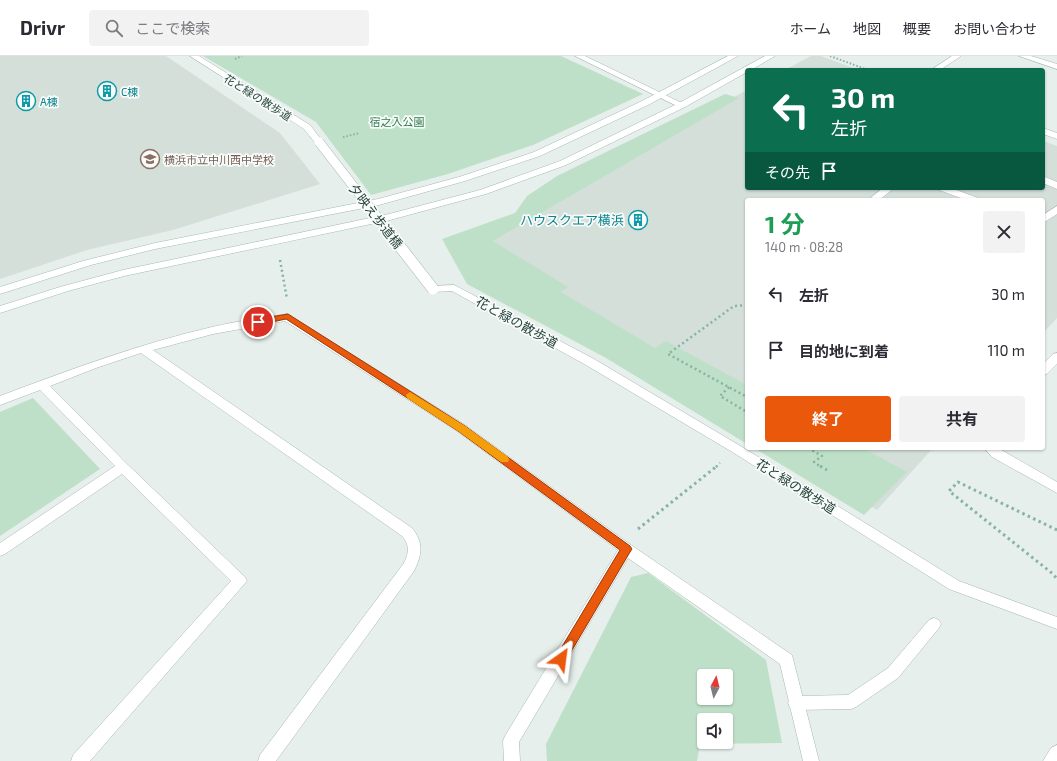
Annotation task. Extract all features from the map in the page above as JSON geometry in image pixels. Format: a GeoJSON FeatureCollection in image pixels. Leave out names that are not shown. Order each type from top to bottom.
{"type":"FeatureCollection","features":[{"type":"Feature","properties":{"kind":"street","name":"花と緑の散歩道"},"geometry":{"type":"LineString","coordinates":[[194,56],[307,127],[319,142]]}},
{"type":"Feature","properties":{"kind":"street"},"geometry":{"type":"LineString","coordinates":[[578,56],[682,105]]}},
{"type":"Feature","properties":{"kind":"street"},"geometry":{"type":"LineString","coordinates":[[588,60],[598,56]]}},
{"type":"Feature","properties":{"kind":"street"},"geometry":{"type":"LineString","coordinates":[[0,291],[87,263],[156,246],[379,202],[462,179],[537,154],[660,95],[734,56]]}},
{"type":"Feature","properties":{"kind":"street"},"geometry":{"type":"LineString","coordinates":[[749,68],[771,56]]}},
{"type":"Feature","properties":{"kind":"street"},"geometry":{"type":"LineString","coordinates":[[938,68],[957,56]]}},
{"type":"Feature","properties":{"kind":"street"},"geometry":{"type":"LineString","coordinates":[[1023,56],[1057,67]]}},
{"type":"Feature","properties":{"kind":"street"},"geometry":{"type":"LineString","coordinates":[[0,310],[123,272],[390,217],[483,192],[563,163],[682,105],[745,70]]}},
{"type":"Feature","properties":{"kind":"street"},"geometry":{"type":"LineString","coordinates":[[1045,132],[1057,136]]}},
{"type":"Feature","properties":{"kind":"street","name":"夕映え歩道橋"},"geometry":{"type":"LineString","coordinates":[[319,142],[433,289]]}},
{"type":"Feature","properties":{"kind":"street"},"geometry":{"type":"LineString","coordinates":[[1045,180],[1057,186]]}},
{"type":"Feature","properties":{"kind":"street"},"geometry":{"type":"LineString","coordinates":[[876,198],[886,190]]}},
{"type":"Feature","properties":{"kind":"street"},"geometry":{"type":"LineString","coordinates":[[948,190],[970,198]]}},
{"type":"Feature","properties":{"kind":"street"},"geometry":{"type":"LineString","coordinates":[[1045,218],[1057,209]]}},
{"type":"Feature","properties":{"kind":"street","name":"花と緑の散歩道"},"geometry":{"type":"LineString","coordinates":[[433,289],[454,288],[590,362],[738,450],[954,585],[1057,623]]}},
{"type":"Feature","properties":{"kind":"street"},"geometry":{"type":"LineString","coordinates":[[0,401],[92,365],[143,348],[213,330],[288,316],[462,428],[626,549],[787,660],[811,761]]}},
{"type":"Feature","properties":{"kind":"street"},"geometry":{"type":"LineString","coordinates":[[143,348],[407,532],[413,539],[416,549],[409,567],[266,761]]}},
{"type":"Feature","properties":{"kind":"street"},"geometry":{"type":"LineString","coordinates":[[1045,369],[1057,357]]}},
{"type":"Feature","properties":{"kind":"street"},"geometry":{"type":"LineString","coordinates":[[41,384],[123,467],[240,580],[79,761]]}},
{"type":"Feature","properties":{"kind":"street"},"geometry":{"type":"LineString","coordinates":[[992,450],[996,454],[1057,488]]}},
{"type":"Feature","properties":{"kind":"street"},"geometry":{"type":"LineString","coordinates":[[0,550],[123,467]]}},
{"type":"Feature","properties":{"kind":"street"},"geometry":{"type":"LineString","coordinates":[[512,761],[511,741],[626,549]]}},
{"type":"Feature","properties":{"kind":"street"},"geometry":{"type":"LineString","coordinates":[[796,703],[851,702],[893,673],[934,624]]}},
{"type":"Feature","properties":{"kind":"street"},"geometry":{"type":"LineString","coordinates":[[1051,761],[1057,753]]}},
{"type":"Feature","properties":{"kind":"path"},"geometry":{"type":"LineString","coordinates":[[830,56],[861,68]]}},
{"type":"Feature","properties":{"kind":"path"},"geometry":{"type":"LineString","coordinates":[[276,240],[288,304],[288,316]]}},
{"type":"Feature","properties":{"kind":"path"},"geometry":{"type":"LineString","coordinates":[[745,306],[734,306],[668,354],[745,396]]}},
{"type":"Feature","properties":{"kind":"path"},"geometry":{"type":"LineString","coordinates":[[729,387],[720,396],[745,411]]}},
{"type":"Feature","properties":{"kind":"path"},"geometry":{"type":"LineString","coordinates":[[626,549],[639,527],[738,450]]}},
{"type":"Feature","properties":{"kind":"path"},"geometry":{"type":"LineString","coordinates":[[812,450],[822,456],[814,462],[827,470]]}},
{"type":"Feature","properties":{"kind":"path"},"geometry":{"type":"LineString","coordinates":[[1057,530],[958,482],[949,491],[1053,574],[1057,579]]}},
{"type":"Feature","properties":{"kind":"shaded area","name":"横浜市立中川西中学校"},"geometry":{"type":"Polygon","coordinates":[[[0,56],[166,56],[280,133],[320,184],[173,230],[87,250],[0,279],[0,56]]]}},
{"type":"Feature","properties":{"kind":"shaded area"},"geometry":{"type":"Polygon","coordinates":[[[811,56],[821,56],[854,68],[789,68],[811,56]]]}},
{"type":"Feature","properties":{"kind":"shaded area","name":"ハウスクエア横浜"},"geometry":{"type":"Polygon","coordinates":[[[745,91],[745,190],[1045,190],[1045,142],[1057,146],[1057,318],[1045,331],[1045,198],[745,198],[745,430],[475,277],[494,227],[745,91]]]}},
{"type":"Feature","properties":{"kind":"shaded area"},"geometry":{"type":"Polygon","coordinates":[[[778,450],[931,450],[877,510],[778,450]]]}},
{"type":"Feature","properties":{"kind":"green space","name":"宿之入公園"},"geometry":{"type":"Polygon","coordinates":[[[203,56],[561,56],[643,94],[533,145],[448,174],[371,195],[316,122],[203,56]]]}},
{"type":"Feature","properties":{"kind":"green space"},"geometry":{"type":"Polygon","coordinates":[[[725,94],[739,98],[493,241],[568,287],[561,292],[655,348],[666,341],[745,384],[745,443],[606,358],[467,284],[442,239],[515,213],[527,196],[557,176],[725,94]]]}},
{"type":"Feature","properties":{"kind":"green space"},"geometry":{"type":"Polygon","coordinates":[[[33,398],[100,469],[0,536],[0,412],[33,398]]]}},
{"type":"Feature","properties":{"kind":"green space"},"geometry":{"type":"Polygon","coordinates":[[[757,450],[867,450],[907,472],[864,515],[757,450]]]}},
{"type":"Feature","properties":{"kind":"green space"},"geometry":{"type":"Polygon","coordinates":[[[648,573],[766,660],[782,743],[733,744],[733,713],[697,713],[697,749],[699,749],[697,761],[547,761],[546,744],[631,577],[648,573]]]}},
{"type":"Feature","properties":{"kind":"slow traffic"},"geometry":{"type":"LineString","coordinates":[[410,395],[462,428],[504,460]]}},
{"type":"Feature","properties":{"kind":"place","name":"C棟"},"geometry":{"type":"Point","coordinates":[107,91]}},
{"type":"Feature","properties":{"kind":"place","name":"A棟"},"geometry":{"type":"Point","coordinates":[26,101]}},
{"type":"Feature","properties":{"kind":"place","name":"横浜市立中川西中学校"},"geometry":{"type":"Point","coordinates":[150,159]}},
{"type":"Feature","properties":{"kind":"place","name":"ハウスクエア横浜"},"geometry":{"type":"Point","coordinates":[638,220]}},
{"type":"Feature","properties":{"kind":"route"},"geometry":{"type":"LineString","coordinates":[[258,322],[288,316],[462,428],[626,549],[561,659]]}}]}
